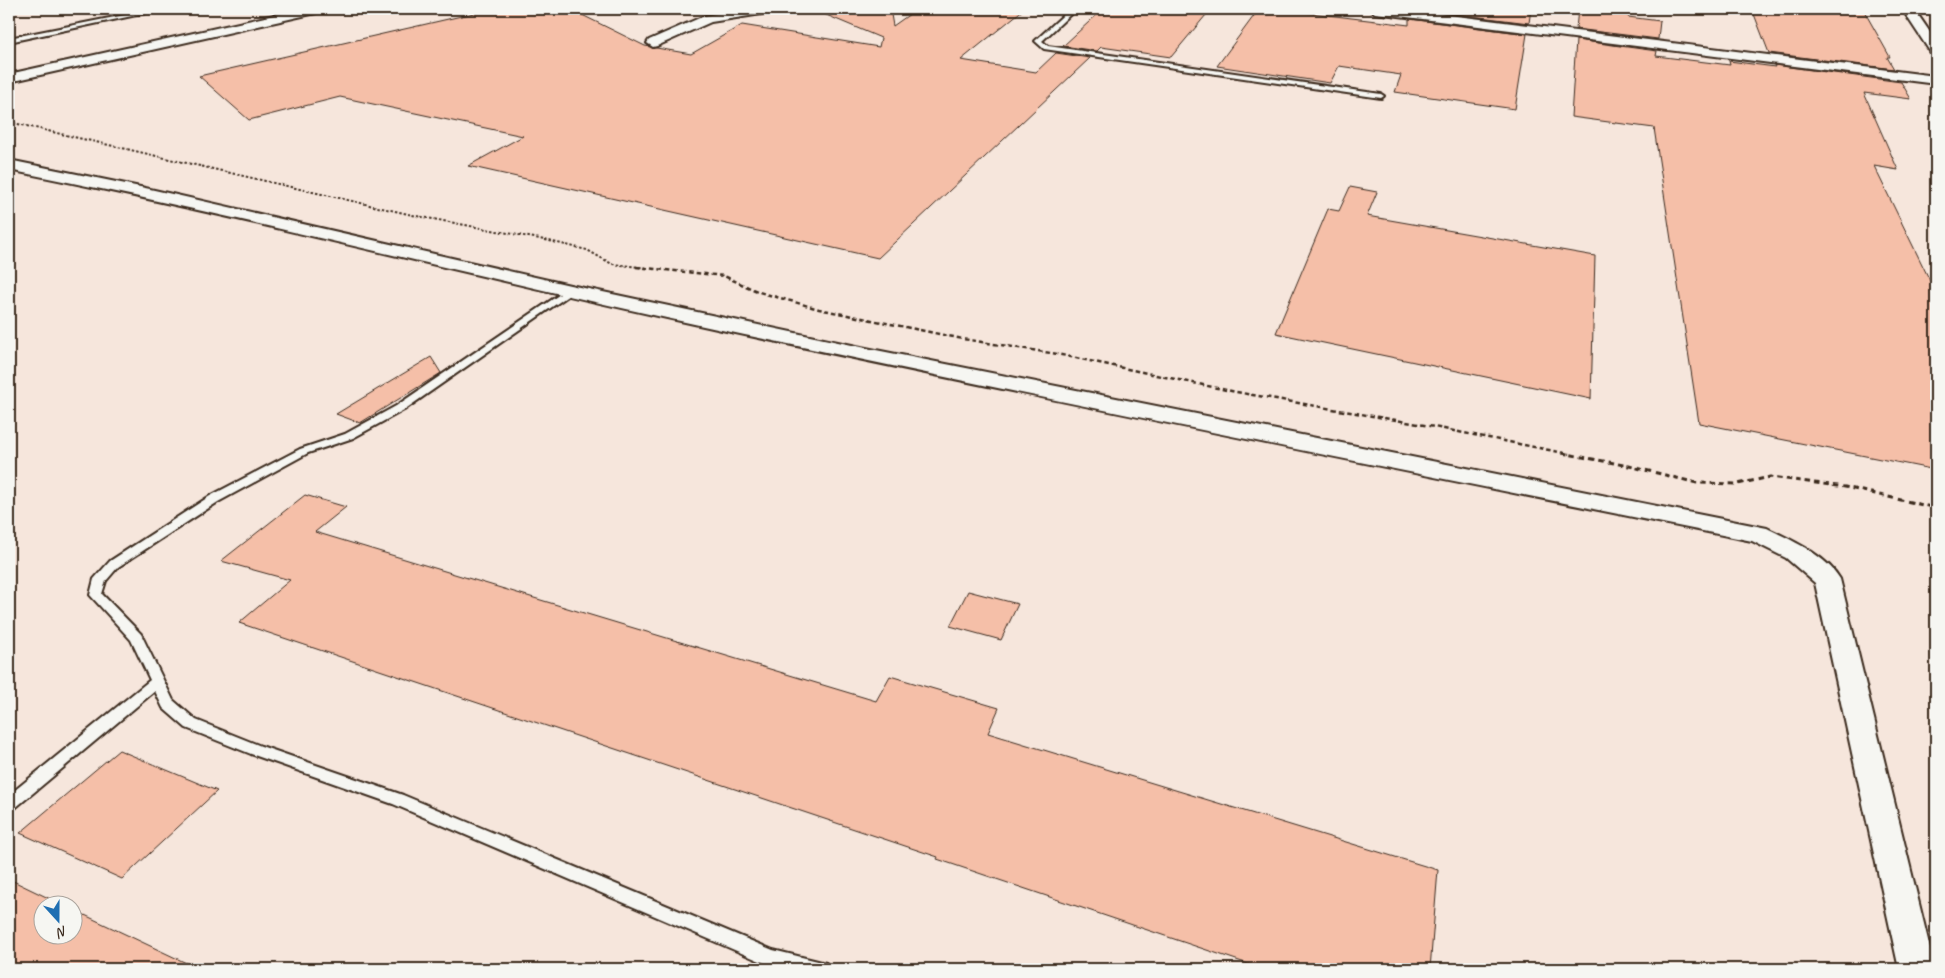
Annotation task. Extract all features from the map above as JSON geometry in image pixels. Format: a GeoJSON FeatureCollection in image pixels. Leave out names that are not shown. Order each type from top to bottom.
{"type":"FeatureCollection","features":[{"type":"Feature","properties":{"kind":"street"},"geometry":{"type":"LineString","coordinates":[[9,78],[316,9]]}},
{"type":"Feature","properties":{"kind":"street"},"geometry":{"type":"LineString","coordinates":[[653,43],[708,19],[768,9]]}},
{"type":"Feature","properties":{"kind":"street"},"geometry":{"type":"LineString","coordinates":[[1375,9],[1936,80]]}},
{"type":"Feature","properties":{"kind":"street"},"geometry":{"type":"LineString","coordinates":[[1908,9],[1932,38],[1936,50]]}},
{"type":"Feature","properties":{"kind":"street"},"geometry":{"type":"LineString","coordinates":[[9,165],[286,224],[569,290],[900,361],[1758,534],[1794,552],[1826,579],[1917,969]]}},
{"type":"Feature","properties":{"kind":"lane"},"geometry":{"type":"LineString","coordinates":[[9,40],[162,9]]}},
{"type":"Feature","properties":{"kind":"lane"},"geometry":{"type":"LineString","coordinates":[[1073,9],[1038,41],[1046,48],[1380,96]]}},
{"type":"Feature","properties":{"kind":"lane"},"geometry":{"type":"LineString","coordinates":[[569,290],[400,408],[349,436],[304,451],[214,499],[114,564],[100,579],[96,595],[136,637],[168,704],[191,724],[256,750],[398,799],[772,958],[820,969]]}},
{"type":"Feature","properties":{"kind":"lane"},"geometry":{"type":"LineString","coordinates":[[9,804],[158,681]]}},
{"type":"Feature","properties":{"kind":"path"},"geometry":{"type":"LineString","coordinates":[[9,122],[417,216],[587,250],[612,264],[724,276],[759,292],[818,309],[963,339],[1057,354],[1236,392],[1424,425],[1629,466],[1697,483],[1738,484],[1770,477],[1845,486],[1936,508]]}},
{"type":"Feature","properties":{"kind":"shaded area"},"geometry":{"type":"Polygon","coordinates":[[[9,9],[1936,9],[1936,969],[9,969],[9,9]]]}},
{"type":"Feature","properties":{"kind":"building"},"geometry":{"type":"Polygon","coordinates":[[[492,9],[570,9],[645,46],[691,54],[742,25],[879,47],[881,38],[812,9],[890,9],[893,26],[917,9],[1024,9],[961,60],[1036,72],[1056,53],[1090,58],[878,258],[468,166],[523,136],[340,97],[249,120],[199,76],[492,9]]]}},
{"type":"Feature","properties":{"kind":"building"},"geometry":{"type":"Polygon","coordinates":[[[1103,9],[1211,9],[1171,57],[1101,47],[1097,51],[1063,46],[1103,9]]]}},
{"type":"Feature","properties":{"kind":"building"},"geometry":{"type":"Polygon","coordinates":[[[1259,9],[1278,9],[1409,25],[1409,19],[1527,34],[1515,109],[1395,92],[1401,75],[1339,66],[1330,83],[1217,66],[1259,9]]]}},
{"type":"Feature","properties":{"kind":"building"},"geometry":{"type":"Polygon","coordinates":[[[1414,9],[1531,9],[1529,23],[1414,9]]]}},
{"type":"Feature","properties":{"kind":"building"},"geometry":{"type":"Polygon","coordinates":[[[1578,9],[1628,9],[1628,17],[1660,21],[1658,39],[1576,29],[1578,9]]]}},
{"type":"Feature","properties":{"kind":"building"},"geometry":{"type":"Polygon","coordinates":[[[1752,9],[1863,9],[1890,57],[1887,57],[1894,69],[1769,53],[1752,9]]]}},
{"type":"Feature","properties":{"kind":"building"},"geometry":{"type":"Polygon","coordinates":[[[1576,40],[1657,51],[1656,56],[1730,65],[1729,61],[1775,67],[1774,65],[1901,82],[1911,99],[1864,93],[1898,170],[1874,166],[1936,293],[1936,470],[1699,423],[1654,128],[1571,117],[1576,40]]]}},
{"type":"Feature","properties":{"kind":"building"},"geometry":{"type":"Polygon","coordinates":[[[1350,187],[1377,192],[1367,216],[1595,256],[1591,399],[1276,333],[1328,209],[1339,211],[1350,187]]]}},
{"type":"Feature","properties":{"kind":"building"},"geometry":{"type":"Polygon","coordinates":[[[431,357],[441,373],[360,423],[336,414],[431,357]]]}},
{"type":"Feature","properties":{"kind":"building"},"geometry":{"type":"Polygon","coordinates":[[[305,495],[346,507],[315,532],[876,701],[890,676],[999,708],[988,733],[1438,870],[1430,969],[1263,969],[937,859],[938,857],[239,623],[290,580],[221,561],[305,495]]]}},
{"type":"Feature","properties":{"kind":"building"},"geometry":{"type":"Polygon","coordinates":[[[968,591],[1018,604],[1001,640],[950,626],[968,591]]]}},
{"type":"Feature","properties":{"kind":"building"},"geometry":{"type":"Polygon","coordinates":[[[119,750],[217,791],[122,879],[20,833],[119,750]]]}},
{"type":"Feature","properties":{"kind":"building"},"geometry":{"type":"Polygon","coordinates":[[[9,879],[44,896],[32,896],[32,946],[82,946],[82,914],[199,969],[9,969],[9,879]]]}}]}
